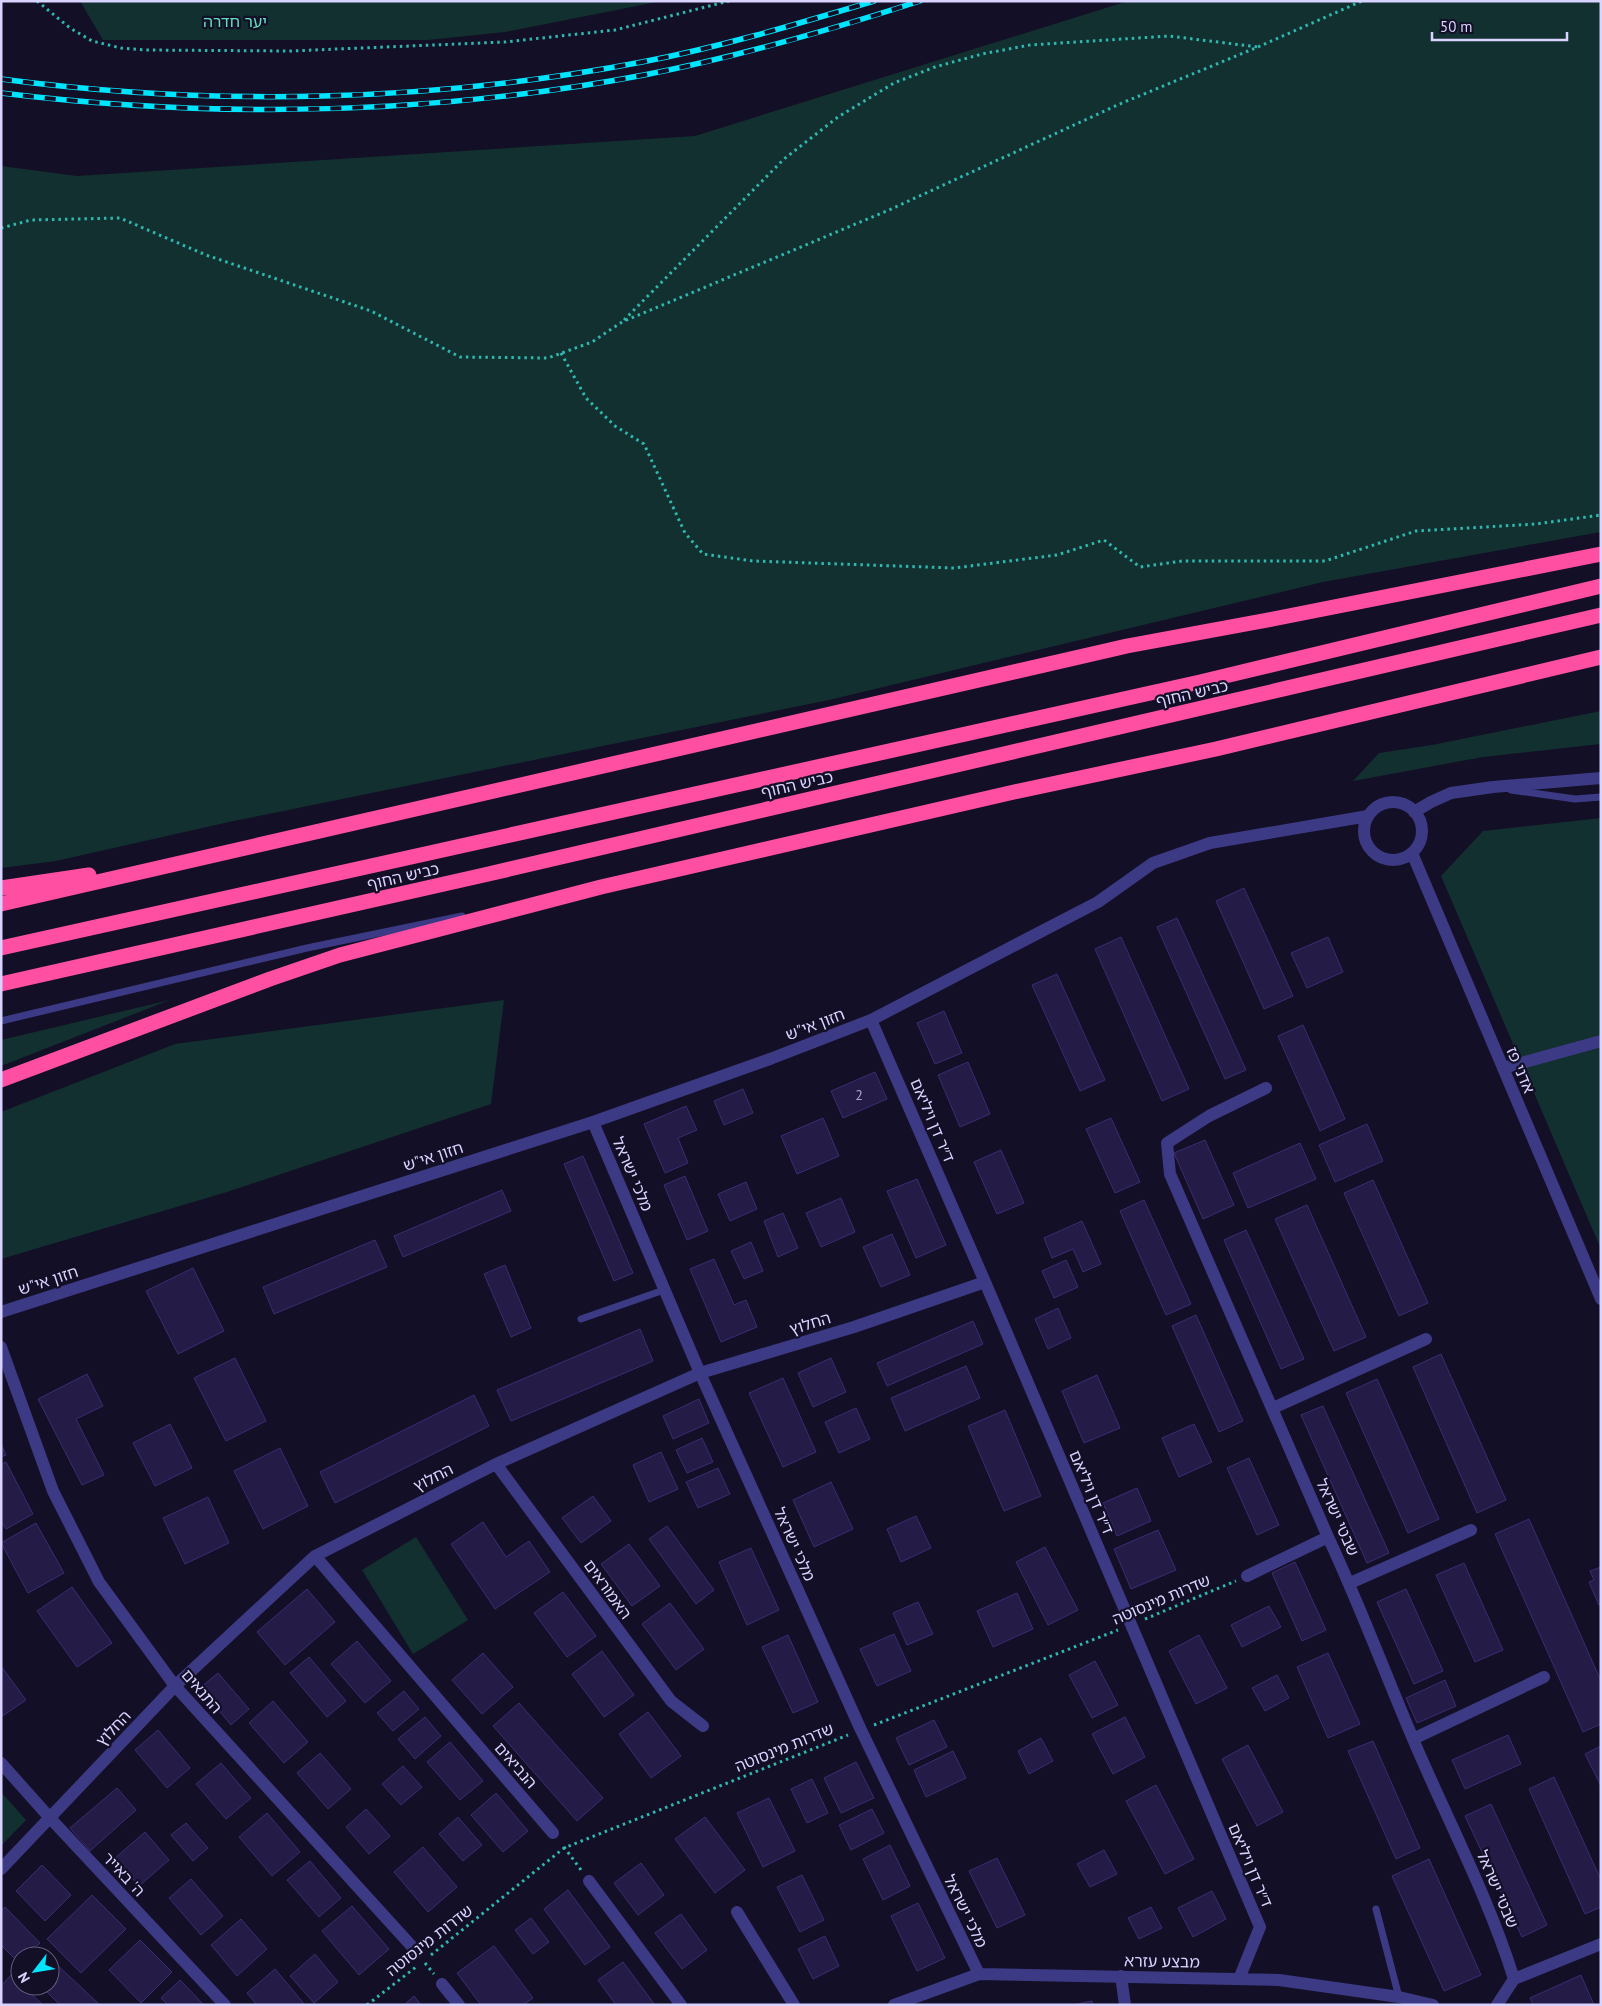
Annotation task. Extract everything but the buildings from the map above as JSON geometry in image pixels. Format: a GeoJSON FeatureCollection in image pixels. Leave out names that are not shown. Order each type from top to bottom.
{"type":"FeatureCollection","features":[{"type":"Feature","properties":{"kind":"highway"},"geometry":{"type":"LineString","coordinates":[[1,904],[1127,646],[1601,554]]}},
{"type":"Feature","properties":{"kind":"highway","name":"כביש החוף"},"geometry":{"type":"LineString","coordinates":[[1,948],[1190,684],[1601,586]]}},
{"type":"Feature","properties":{"kind":"highway","name":"כביש החוף"},"geometry":{"type":"LineString","coordinates":[[1,984],[475,877],[1601,615]]}},
{"type":"Feature","properties":{"kind":"highway"},"geometry":{"type":"LineString","coordinates":[[1,1080],[340,954],[601,887],[1014,792],[1216,749],[1601,657]]}},
{"type":"Feature","properties":{"kind":"highway"},"geometry":{"type":"LineString","coordinates":[[1414,701],[1601,668]]}},
{"type":"Feature","properties":{"kind":"highway"},"geometry":{"type":"LineString","coordinates":[[1,888],[202,858]]}},
{"type":"Feature","properties":{"kind":"street"},"geometry":{"type":"LineString","coordinates":[[1414,812],[1451,793],[1493,787],[1601,778]]}},
{"type":"Feature","properties":{"kind":"street"},"geometry":{"type":"LineString","coordinates":[[1397,803],[1407,806],[1414,812],[1420,821],[1421,835],[1418,845],[1412,853],[1404,858],[1393,860],[1383,859],[1374,854],[1364,836],[1364,825],[1368,816],[1375,808],[1384,804],[1397,803]]}},
{"type":"Feature","properties":{"kind":"street","name":"חזון אי\"ש"},"geometry":{"type":"LineString","coordinates":[[1,1312],[593,1122],[770,1059],[871,1020],[1098,902],[1153,863],[1210,843],[1368,816]]}},
{"type":"Feature","properties":{"kind":"street","name":"אדני פז"},"geometry":{"type":"LineString","coordinates":[[1412,853],[1601,1299]]}},
{"type":"Feature","properties":{"kind":"street","name":"ד״ר דן ויליאם"},"geometry":{"type":"LineString","coordinates":[[871,1020],[1260,1927],[1239,1979]]}},
{"type":"Feature","properties":{"kind":"street"},"geometry":{"type":"LineString","coordinates":[[1503,1068],[1601,1041]]}},
{"type":"Feature","properties":{"kind":"street","name":"שבטי ישראל"},"geometry":{"type":"LineString","coordinates":[[1266,1088],[1209,1116],[1167,1143],[1170,1174],[1350,1583],[1413,1739],[1500,1934],[1514,1979]]}},
{"type":"Feature","properties":{"kind":"street","name":"מלכי ישראל"},"geometry":{"type":"LineString","coordinates":[[593,1122],[700,1373],[861,1730],[979,1974]]}},
{"type":"Feature","properties":{"kind":"street","name":"החלוץ"},"geometry":{"type":"LineString","coordinates":[[1,1869],[175,1686],[315,1556],[496,1464],[700,1373],[854,1327],[985,1282]]}},
{"type":"Feature","properties":{"kind":"street"},"geometry":{"type":"LineString","coordinates":[[1273,1408],[1426,1339]]}},
{"type":"Feature","properties":{"kind":"street","name":"התנאים"},"geometry":{"type":"LineString","coordinates":[[1,1347],[53,1491],[99,1582],[175,1686],[420,1957]]}},
{"type":"Feature","properties":{"kind":"street","name":"האמוראים"},"geometry":{"type":"LineString","coordinates":[[496,1464],[671,1701],[703,1726]]}},
{"type":"Feature","properties":{"kind":"street"},"geometry":{"type":"LineString","coordinates":[[1350,1583],[1471,1530]]}},
{"type":"Feature","properties":{"kind":"street"},"geometry":{"type":"LineString","coordinates":[[1247,1576],[1328,1536]]}},
{"type":"Feature","properties":{"kind":"street","name":"הנביאים"},"geometry":{"type":"LineString","coordinates":[[315,1556],[553,1833]]}},
{"type":"Feature","properties":{"kind":"street"},"geometry":{"type":"LineString","coordinates":[[1413,1739],[1544,1677]]}},
{"type":"Feature","properties":{"kind":"street","name":"ה' באייר"},"geometry":{"type":"LineString","coordinates":[[1,1763],[225,2005]]}},
{"type":"Feature","properties":{"kind":"street"},"geometry":{"type":"LineString","coordinates":[[589,1880],[681,2005]]}},
{"type":"Feature","properties":{"kind":"street"},"geometry":{"type":"LineString","coordinates":[[737,1912],[794,2005]]}},
{"type":"Feature","properties":{"kind":"street"},"geometry":{"type":"LineString","coordinates":[[1497,2005],[1514,1979],[1601,1944]]}},
{"type":"Feature","properties":{"kind":"street","name":"מבצע עזרא"},"geometry":{"type":"LineString","coordinates":[[894,2005],[979,1974],[1279,1980],[1399,1997],[1433,2005]]}},
{"type":"Feature","properties":{"kind":"street"},"geometry":{"type":"LineString","coordinates":[[1121,1976],[1125,2005]]}},
{"type":"Feature","properties":{"kind":"street"},"geometry":{"type":"LineString","coordinates":[[442,1984],[459,2005]]}},
{"type":"Feature","properties":{"kind":"lane"},"geometry":{"type":"LineString","coordinates":[[1493,787],[1575,800],[1601,797]]}},
{"type":"Feature","properties":{"kind":"lane"},"geometry":{"type":"LineString","coordinates":[[1,1021],[307,948],[601,887]]}},
{"type":"Feature","properties":{"kind":"lane"},"geometry":{"type":"LineString","coordinates":[[581,1319],[664,1290]]}},
{"type":"Feature","properties":{"kind":"lane"},"geometry":{"type":"LineString","coordinates":[[1376,1909],[1399,1997]]}},
{"type":"Feature","properties":{"kind":"path"},"geometry":{"type":"LineString","coordinates":[[37,1],[70,28],[92,41],[120,48],[145,50],[290,51],[496,43],[542,38],[632,26],[729,1]]}},
{"type":"Feature","properties":{"kind":"path"},"geometry":{"type":"LineString","coordinates":[[1,228],[31,220],[120,218],[206,254],[371,311],[460,357],[548,358],[592,342],[622,322],[889,210],[1122,103],[1258,47],[1362,1]]}},
{"type":"Feature","properties":{"kind":"path"},"geometry":{"type":"LineString","coordinates":[[622,322],[784,159],[838,117],[894,83],[934,67],[1030,45],[1169,36],[1258,47]]}},
{"type":"Feature","properties":{"kind":"path"},"geometry":{"type":"LineString","coordinates":[[561,353],[586,398],[615,426],[644,444],[685,533],[703,554],[753,561],[954,568],[1057,554],[1104,540],[1140,567],[1182,561],[1325,561],[1416,531],[1536,524],[1601,515]]}},
{"type":"Feature","properties":{"kind":"path","name":"שדרות מינסוטה"},"geometry":{"type":"LineString","coordinates":[[367,2005],[420,1957],[564,1848],[1131,1625],[1247,1576]]}},
{"type":"Feature","properties":{"kind":"path"},"geometry":{"type":"LineString","coordinates":[[553,1833],[589,1880]]}},
{"type":"Feature","properties":{"kind":"path"},"geometry":{"type":"LineString","coordinates":[[420,1957],[442,1984]]}},
{"type":"Feature","properties":{"kind":"green space","name":"יער חדרה"},"geometry":{"type":"Polygon","coordinates":[[[80,1],[662,1],[505,32],[428,40],[103,40],[80,1]]]}},
{"type":"Feature","properties":{"kind":"green space"},"geometry":{"type":"Polygon","coordinates":[[[1128,1],[1601,1],[1601,532],[1323,582],[829,700],[229,822],[56,861],[1,868],[1,166],[77,176],[695,136],[1128,1]]]}},
{"type":"Feature","properties":{"kind":"green space"},"geometry":{"type":"Polygon","coordinates":[[[1601,711],[1601,744],[1483,757],[1353,781],[1379,753],[1432,745],[1601,711]]]}},
{"type":"Feature","properties":{"kind":"green space"},"geometry":{"type":"Polygon","coordinates":[[[1601,818],[1601,1249],[1441,876],[1483,831],[1601,818]]]}},
{"type":"Feature","properties":{"kind":"green space"},"geometry":{"type":"Polygon","coordinates":[[[170,1000],[1,1066],[1,1040],[170,1000]]]}},
{"type":"Feature","properties":{"kind":"green space"},"geometry":{"type":"Polygon","coordinates":[[[504,1000],[491,1104],[227,1192],[1,1259],[1,1112],[175,1044],[504,1000]]]}},
{"type":"Feature","properties":{"kind":"green space"},"geometry":{"type":"Polygon","coordinates":[[[416,1537],[468,1620],[413,1654],[362,1570],[416,1537]]]}},
{"type":"Feature","properties":{"kind":"green space"},"geometry":{"type":"Polygon","coordinates":[[[1,1792],[26,1820],[1,1846],[1,1792]]]}},
{"type":"Feature","properties":{"kind":"railway"},"geometry":{"type":"LineString","coordinates":[[1,79],[161,94],[242,96],[323,96],[483,85],[563,75],[671,56],[759,34],[874,1]]}},
{"type":"Feature","properties":{"kind":"railway"},"geometry":{"type":"LineString","coordinates":[[1,93],[162,107],[243,109],[324,109],[485,98],[565,88],[679,68],[784,42],[920,1]]}}]}
